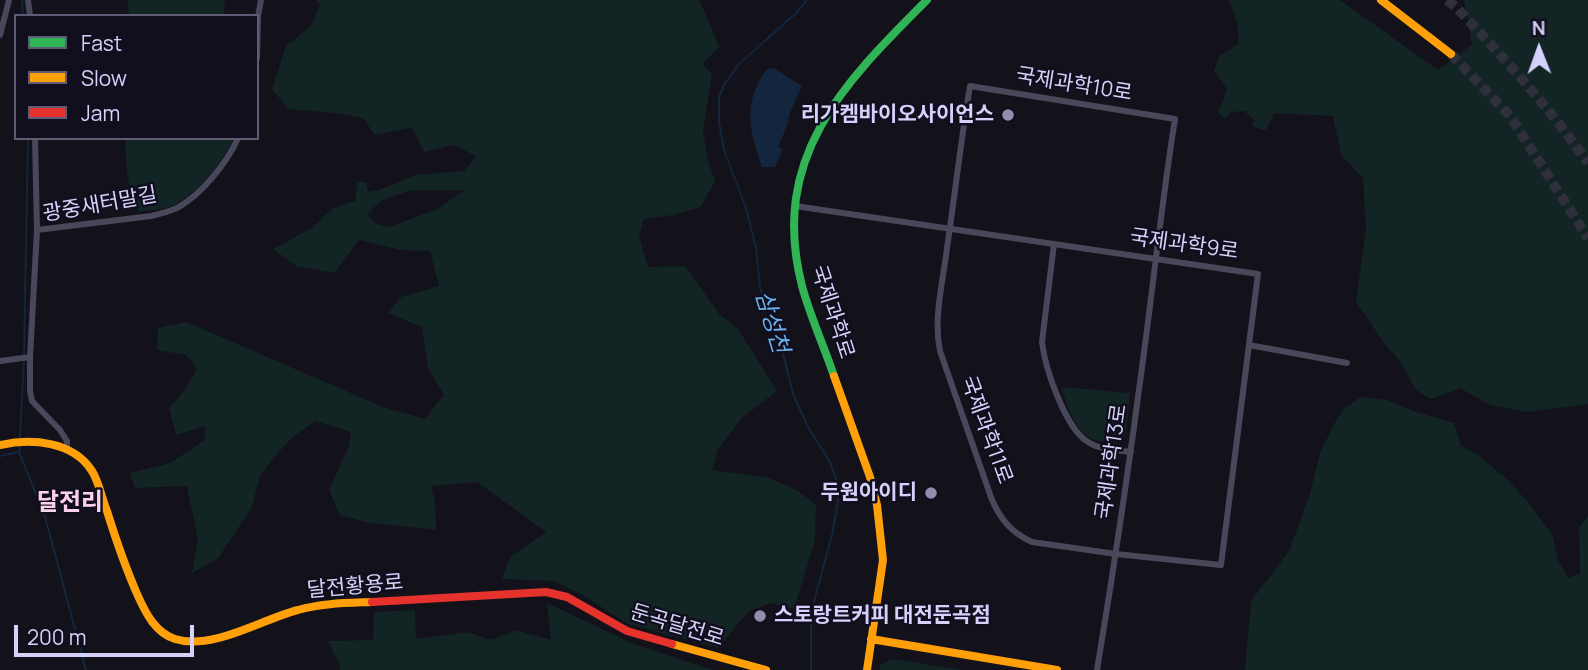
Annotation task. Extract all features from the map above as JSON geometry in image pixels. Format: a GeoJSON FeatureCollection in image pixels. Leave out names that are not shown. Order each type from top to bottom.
{"type":"FeatureCollection","features":[{"type":"Feature","properties":{"kind":"main road","name":"국제과학로"},"geometry":{"type":"LineString","coordinates":[[867,670],[883,560],[877,505],[870,477],[802,286],[794,233],[795,206],[809,149],[822,120],[837,97],[873,55],[928,0]]}},
{"type":"Feature","properties":{"kind":"main road"},"geometry":{"type":"LineString","coordinates":[[1381,0],[1451,54]]}},
{"type":"Feature","properties":{"kind":"main road"},"geometry":{"type":"LineString","coordinates":[[0,445],[27,442],[67,449]]}},
{"type":"Feature","properties":{"kind":"main road","name":"달전황용로"},"geometry":{"type":"LineString","coordinates":[[67,449],[92,471],[136,592],[149,618],[162,633],[180,641],[206,642],[296,610],[320,605],[546,593],[567,597],[582,606]]}},
{"type":"Feature","properties":{"kind":"main road","name":"둔곡달전로"},"geometry":{"type":"LineString","coordinates":[[582,606],[627,631],[766,670]]}},
{"type":"Feature","properties":{"kind":"main road"},"geometry":{"type":"LineString","coordinates":[[871,639],[1057,670]]}},
{"type":"Feature","properties":{"kind":"street"},"geometry":{"type":"LineString","coordinates":[[0,35],[9,0]]}},
{"type":"Feature","properties":{"kind":"street","name":"국제과학10로"},"geometry":{"type":"LineString","coordinates":[[950,229],[970,86],[1175,119],[1157,259]]}},
{"type":"Feature","properties":{"kind":"street"},"geometry":{"type":"LineString","coordinates":[[35,140],[37,230]]}},
{"type":"Feature","properties":{"kind":"street","name":"광중새터말길"},"geometry":{"type":"LineString","coordinates":[[67,449],[60,430],[32,401],[30,391],[37,230],[151,216],[179,207],[217,172],[237,140]]}},
{"type":"Feature","properties":{"kind":"street","name":"국제과학9로"},"geometry":{"type":"LineString","coordinates":[[795,206],[1258,274],[1221,565],[1116,554]]}},
{"type":"Feature","properties":{"kind":"street","name":"국제과학11로"},"geometry":{"type":"LineString","coordinates":[[950,229],[937,337],[942,360],[996,510],[1011,530],[1032,542],[1116,554]]}},
{"type":"Feature","properties":{"kind":"street"},"geometry":{"type":"LineString","coordinates":[[1054,244],[1042,342],[1049,373],[1077,434],[1089,443],[1103,448],[1131,452]]}},
{"type":"Feature","properties":{"kind":"street","name":"국제과학13로"},"geometry":{"type":"LineString","coordinates":[[1097,670],[1131,452],[1157,259]]}},
{"type":"Feature","properties":{"kind":"street"},"geometry":{"type":"LineString","coordinates":[[1249,345],[1347,363]]}},
{"type":"Feature","properties":{"kind":"street"},"geometry":{"type":"LineString","coordinates":[[4,361],[30,357]]}},
{"type":"Feature","properties":{"kind":"shaded area"},"geometry":{"type":"Polygon","coordinates":[[[127,0],[225,0],[223,14],[128,14],[127,0]]]}},
{"type":"Feature","properties":{"kind":"shaded area"},"geometry":{"type":"Polygon","coordinates":[[[316,0],[698,0],[719,47],[702,64],[712,74],[703,130],[715,182],[700,207],[673,215],[644,219],[639,236],[648,267],[685,266],[720,315],[738,329],[777,391],[743,417],[718,449],[712,470],[770,478],[798,491],[816,505],[815,540],[794,609],[771,603],[749,611],[718,648],[628,624],[579,593],[553,581],[502,579],[510,557],[546,532],[477,482],[431,486],[435,502],[436,530],[365,522],[340,515],[329,490],[349,446],[351,432],[315,421],[289,440],[261,474],[251,509],[218,558],[192,573],[198,540],[187,486],[135,488],[130,473],[170,463],[205,440],[205,426],[176,435],[169,408],[185,390],[197,369],[186,355],[157,350],[158,328],[186,322],[383,407],[425,419],[444,395],[428,368],[422,327],[387,313],[401,297],[439,286],[430,251],[401,250],[359,240],[334,273],[296,266],[273,249],[312,228],[333,208],[355,201],[358,182],[366,182],[368,192],[379,190],[416,175],[464,171],[476,156],[454,145],[424,152],[412,127],[375,135],[363,118],[288,109],[272,89],[286,46],[311,26],[320,5],[316,0]],[[412,190],[382,200],[367,214],[376,224],[389,227],[438,209],[464,190],[412,190]]]}},
{"type":"Feature","properties":{"kind":"shaded area"},"geometry":{"type":"Polygon","coordinates":[[[1229,0],[1340,0],[1438,70],[1472,44],[1464,0],[1588,0],[1588,404],[1527,412],[1490,405],[1460,388],[1431,399],[1416,390],[1399,360],[1356,302],[1366,229],[1363,178],[1341,155],[1333,116],[1274,113],[1266,131],[1252,126],[1254,120],[1244,111],[1231,112],[1226,119],[1218,113],[1227,89],[1214,71],[1219,56],[1239,44],[1237,22],[1229,0]]]}},
{"type":"Feature","properties":{"kind":"shaded area"},"geometry":{"type":"Polygon","coordinates":[[[125,140],[233,140],[216,168],[191,194],[172,206],[139,212],[127,167],[125,140]]]}},
{"type":"Feature","properties":{"kind":"shaded area"},"geometry":{"type":"Polygon","coordinates":[[[1061,387],[1130,393],[1126,434],[1116,443],[1099,441],[1084,433],[1074,420],[1061,387]]]}},
{"type":"Feature","properties":{"kind":"shaded area"},"geometry":{"type":"Polygon","coordinates":[[[1361,397],[1387,400],[1454,423],[1461,445],[1506,478],[1552,534],[1558,560],[1569,578],[1580,573],[1579,527],[1588,516],[1588,670],[1245,670],[1251,601],[1289,551],[1310,494],[1320,453],[1334,424],[1344,408],[1361,397]]]}},
{"type":"Feature","properties":{"kind":"shaded area"},"geometry":{"type":"Polygon","coordinates":[[[547,603],[634,644],[712,670],[339,670],[341,668],[328,641],[373,640],[374,612],[415,610],[416,639],[468,632],[491,640],[516,630],[551,640],[547,603]]]}},
{"type":"Feature","properties":{"kind":"shaded area"},"geometry":{"type":"Polygon","coordinates":[[[892,659],[964,670],[880,670],[880,665],[892,659]]]}},
{"type":"Feature","properties":{"kind":"water"},"geometry":{"type":"Polygon","coordinates":[[[774,68],[802,86],[778,146],[783,149],[775,167],[762,167],[751,129],[751,105],[759,81],[767,69],[774,68]]]}},
{"type":"Feature","properties":{"kind":"waterway"},"geometry":{"type":"LineString","coordinates":[[22,0],[23,14]]}},
{"type":"Feature","properties":{"kind":"waterway","name":"삼성천"},"geometry":{"type":"LineString","coordinates":[[807,0],[739,64],[719,97],[719,122],[724,150],[746,208],[756,248],[760,288],[781,345],[793,394],[808,427],[830,462],[837,482],[838,501],[832,535],[811,612],[811,670]]}},
{"type":"Feature","properties":{"kind":"waterway"},"geometry":{"type":"LineString","coordinates":[[24,354],[28,140]]}},
{"type":"Feature","properties":{"kind":"waterway"},"geometry":{"type":"LineString","coordinates":[[20,438],[24,360]]}},
{"type":"Feature","properties":{"kind":"waterway"},"geometry":{"type":"LineString","coordinates":[[20,447],[19,452],[44,513],[86,670]]}},
{"type":"Feature","properties":{"kind":"waterway"},"geometry":{"type":"LineString","coordinates":[[0,456],[18,452]]}},
{"type":"Feature","properties":{"kind":"tunnel"},"geometry":{"type":"LineString","coordinates":[[1447,0],[1525,83],[1588,163]]}},
{"type":"Feature","properties":{"kind":"tunnel"},"geometry":{"type":"LineString","coordinates":[[1451,54],[1510,116],[1588,238]]}},
{"type":"Feature","properties":{"kind":"traffic: fast"},"geometry":{"type":"LineString","coordinates":[[834,376],[805,297],[794,240],[796,199],[805,161],[821,126],[842,93],[927,0]]}},
{"type":"Feature","properties":{"kind":"traffic: slow"},"geometry":{"type":"LineString","coordinates":[[1381,0],[1451,54]]}},
{"type":"Feature","properties":{"kind":"traffic: slow"},"geometry":{"type":"LineString","coordinates":[[834,376],[870,477],[877,505],[883,560],[867,670]]}},
{"type":"Feature","properties":{"kind":"traffic: slow"},"geometry":{"type":"LineString","coordinates":[[0,445],[25,442],[50,444],[74,453],[84,461],[97,480],[121,554],[141,603],[152,622],[175,639],[205,641],[307,608],[372,602]]}},
{"type":"Feature","properties":{"kind":"traffic: slow"},"geometry":{"type":"LineString","coordinates":[[871,639],[1057,670]]}},
{"type":"Feature","properties":{"kind":"traffic: slow"},"geometry":{"type":"LineString","coordinates":[[672,644],[766,670]]}},
{"type":"Feature","properties":{"kind":"traffic: jam"},"geometry":{"type":"LineString","coordinates":[[372,602],[546,592],[567,597],[627,631],[672,644]]}},
{"type":"Feature","properties":{"kind":"place","name":"리가켐바이오사이언스"},"geometry":{"type":"Point","coordinates":[1008,115]}},
{"type":"Feature","properties":{"kind":"place","name":"두원아이디"},"geometry":{"type":"Point","coordinates":[931,493]}},
{"type":"Feature","properties":{"kind":"place","name":"스토랑트커피 대전둔곡점"},"geometry":{"type":"Point","coordinates":[760,616]}},
{"type":"Feature","properties":{"kind":"district","name":"달전리"},"geometry":{"type":"Point","coordinates":[70,503]}}]}
